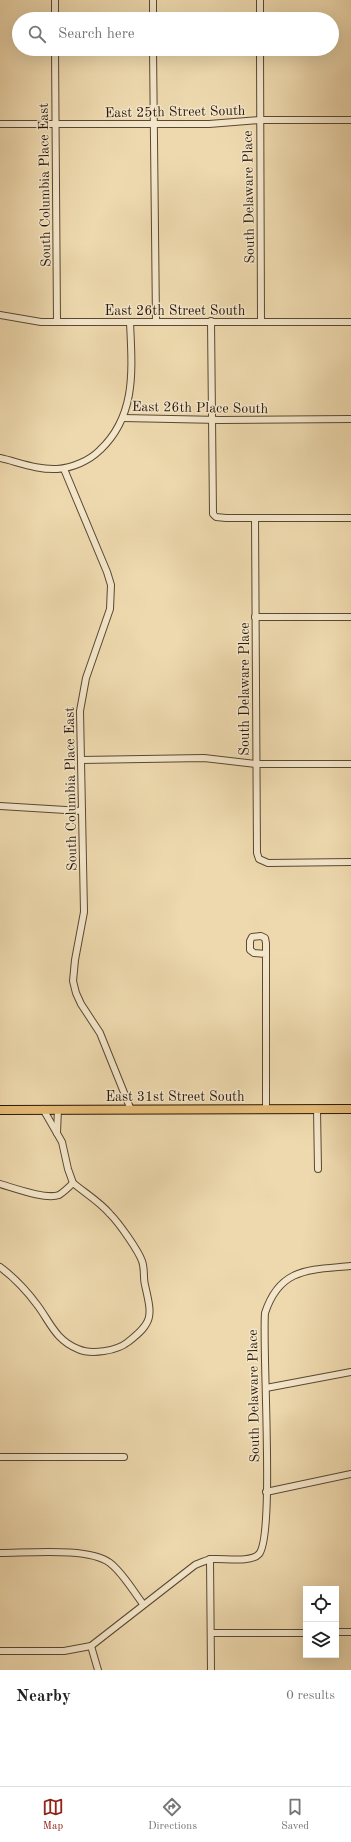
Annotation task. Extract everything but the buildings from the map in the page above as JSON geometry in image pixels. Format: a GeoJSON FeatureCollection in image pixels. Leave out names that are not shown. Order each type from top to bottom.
{"type":"FeatureCollection","features":[{"type":"Feature","properties":{"kind":"main road","name":"East 31st Street South"},"geometry":{"type":"LineString","coordinates":[[0,1110],[351,1109]]}},
{"type":"Feature","properties":{"kind":"street"},"geometry":{"type":"LineString","coordinates":[[55,0],[55,12]]}},
{"type":"Feature","properties":{"kind":"street"},"geometry":{"type":"LineString","coordinates":[[154,0],[154,12]]}},
{"type":"Feature","properties":{"kind":"street"},"geometry":{"type":"LineString","coordinates":[[260,0],[260,12]]}},
{"type":"Feature","properties":{"kind":"street","name":"South Columbia Place East"},"geometry":{"type":"LineString","coordinates":[[55,56],[57,322]]}},
{"type":"Feature","properties":{"kind":"street"},"geometry":{"type":"LineString","coordinates":[[153,56],[156,321]]}},
{"type":"Feature","properties":{"kind":"street","name":"South Delaware Place"},"geometry":{"type":"LineString","coordinates":[[260,56],[262,322]]}},
{"type":"Feature","properties":{"kind":"street","name":"East 25th Street South"},"geometry":{"type":"LineString","coordinates":[[0,124],[209,124],[260,120],[351,120]]}},
{"type":"Feature","properties":{"kind":"street","name":"East 26th Street South"},"geometry":{"type":"LineString","coordinates":[[0,315],[28,320],[57,322],[351,322]]}},
{"type":"Feature","properties":{"kind":"street"},"geometry":{"type":"LineString","coordinates":[[211,321],[213,514],[216,517],[226,518],[351,518]]}},
{"type":"Feature","properties":{"kind":"street"},"geometry":{"type":"LineString","coordinates":[[123,418],[129,400],[131,380],[130,322]]}},
{"type":"Feature","properties":{"kind":"street","name":"East 26th Place South"},"geometry":{"type":"LineString","coordinates":[[0,458],[44,469],[64,469],[84,462],[98,453],[112,438],[123,418],[351,419]]}},
{"type":"Feature","properties":{"kind":"street","name":"South Columbia Place East"},"geometry":{"type":"LineString","coordinates":[[64,469],[105,565],[111,585],[112,597],[110,609],[82,693],[80,711],[84,912],[75,960],[73,981],[81,1004],[100,1033],[131,1110]]}},
{"type":"Feature","properties":{"kind":"street","name":"South Delaware Place"},"geometry":{"type":"LineString","coordinates":[[255,518],[256,850],[259,859],[268,862],[351,862]]}},
{"type":"Feature","properties":{"kind":"street"},"geometry":{"type":"LineString","coordinates":[[255,618],[351,617]]}},
{"type":"Feature","properties":{"kind":"street"},"geometry":{"type":"LineString","coordinates":[[81,760],[204,758],[256,764],[351,764]]}},
{"type":"Feature","properties":{"kind":"street"},"geometry":{"type":"LineString","coordinates":[[0,806],[82,812]]}},
{"type":"Feature","properties":{"kind":"street"},"geometry":{"type":"LineString","coordinates":[[266,954],[266,1109]]}},
{"type":"Feature","properties":{"kind":"street"},"geometry":{"type":"LineString","coordinates":[[0,1267],[21,1286],[38,1306],[51,1328],[59,1336],[79,1350],[112,1350],[121,1347],[147,1323],[151,1311],[142,1260],[110,1213],[73,1182],[68,1169],[62,1142],[43,1109]]}},
{"type":"Feature","properties":{"kind":"street"},"geometry":{"type":"LineString","coordinates":[[57,1133],[58,1109]]}},
{"type":"Feature","properties":{"kind":"street"},"geometry":{"type":"LineString","coordinates":[[317,1109],[318,1169]]}},
{"type":"Feature","properties":{"kind":"street"},"geometry":{"type":"LineString","coordinates":[[0,1184],[46,1196],[54,1196],[61,1194],[73,1182]]}},
{"type":"Feature","properties":{"kind":"street","name":"South Delaware Place"},"geometry":{"type":"LineString","coordinates":[[210,1559],[250,1559],[258,1555],[262,1549],[265,1538],[266,1388],[264,1325],[265,1313],[269,1301],[279,1285],[295,1274],[310,1270],[351,1266]]}},
{"type":"Feature","properties":{"kind":"street"},"geometry":{"type":"LineString","coordinates":[[266,1388],[351,1372]]}},
{"type":"Feature","properties":{"kind":"street"},"geometry":{"type":"LineString","coordinates":[[0,1457],[124,1457]]}},
{"type":"Feature","properties":{"kind":"street"},"geometry":{"type":"LineString","coordinates":[[266,1492],[351,1474]]}},
{"type":"Feature","properties":{"kind":"street"},"geometry":{"type":"LineString","coordinates":[[0,1553],[80,1553],[99,1557],[116,1568],[143,1604]]}},
{"type":"Feature","properties":{"kind":"street"},"geometry":{"type":"LineString","coordinates":[[0,1652],[64,1651],[90,1646],[195,1565],[210,1559],[211,1670]]}},
{"type":"Feature","properties":{"kind":"street"},"geometry":{"type":"LineString","coordinates":[[339,1632],[351,1632]]}},
{"type":"Feature","properties":{"kind":"street"},"geometry":{"type":"LineString","coordinates":[[211,1633],[303,1633]]}},
{"type":"Feature","properties":{"kind":"street"},"geometry":{"type":"LineString","coordinates":[[90,1646],[98,1670]]}}]}
